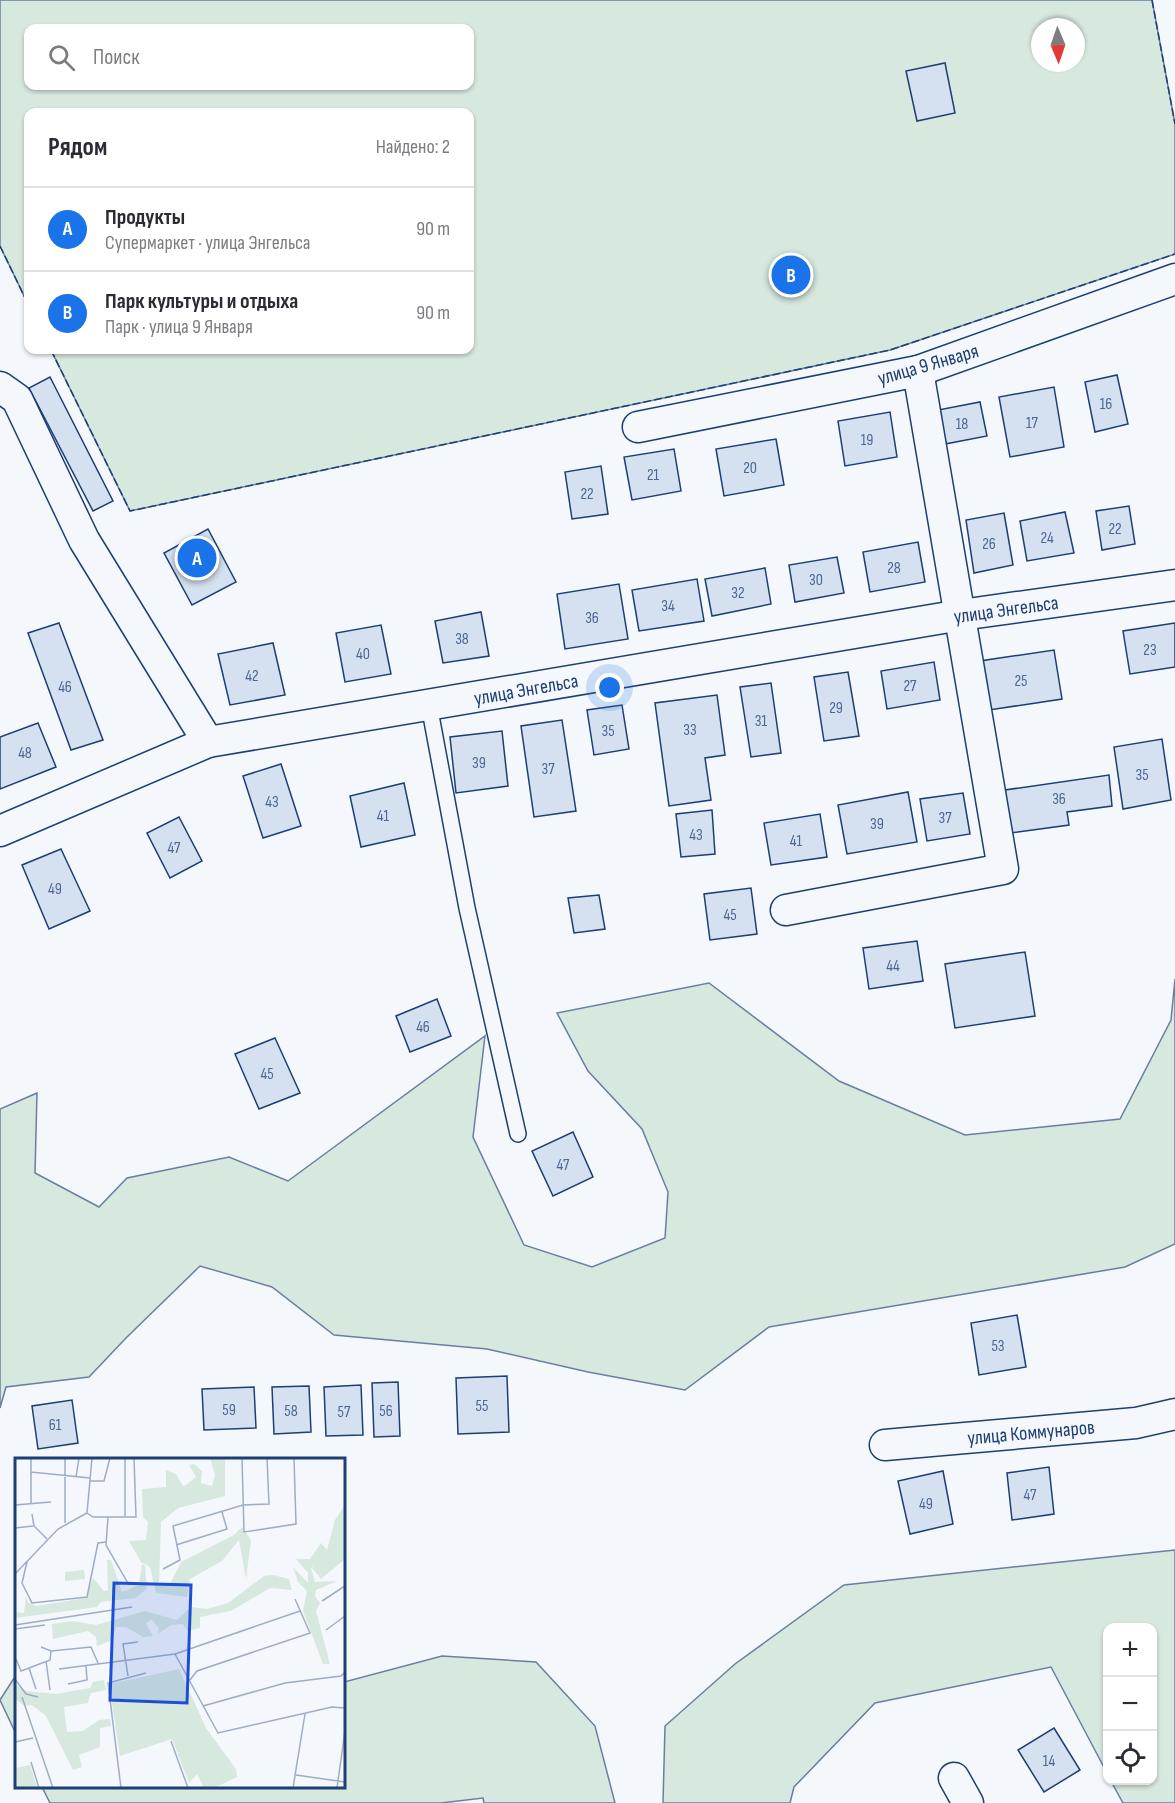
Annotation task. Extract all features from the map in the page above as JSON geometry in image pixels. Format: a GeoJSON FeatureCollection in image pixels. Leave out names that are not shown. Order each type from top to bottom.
{"type":"FeatureCollection","features":[{"type":"Feature","properties":{"kind":"street","name":"улица 9 Января"},"geometry":{"type":"LineString","coordinates":[[638,427],[918,371],[1175,279]]}},
{"type":"Feature","properties":{"kind":"street"},"geometry":{"type":"LineString","coordinates":[[786,910],[1003,869],[918,371]]}},
{"type":"Feature","properties":{"kind":"street"},"geometry":{"type":"LineString","coordinates":[[0,387],[17,399],[84,540],[208,742]]}},
{"type":"Feature","properties":{"kind":"street","name":"улица Энгельса"},"geometry":{"type":"LineString","coordinates":[[0,831],[208,742],[961,615],[1175,585]]}},
{"type":"Feature","properties":{"kind":"street","name":"улица Коммунаров"},"geometry":{"type":"LineString","coordinates":[[885,1445],[1136,1423],[1175,1414]]}},
{"type":"Feature","properties":{"kind":"lane"},"geometry":{"type":"LineString","coordinates":[[429,705],[467,908],[518,1134]]}},
{"type":"Feature","properties":{"kind":"shaded area"},"geometry":{"type":"Polygon","coordinates":[[[0,0],[1152,0],[1175,124],[1175,254],[890,350],[130,511],[53,354],[474,354],[474,108],[24,108],[24,296],[0,246],[0,0]]]}},
{"type":"Feature","properties":{"kind":"shaded area"},"geometry":{"type":"Polygon","coordinates":[[[1175,979],[1175,1244],[1125,1267],[769,1327],[685,1390],[588,1372],[487,1349],[334,1335],[272,1287],[200,1266],[89,1377],[6,1387],[0,1408],[0,1109],[37,1093],[35,1173],[99,1207],[127,1178],[229,1157],[288,1181],[485,1036],[473,1137],[524,1245],[592,1267],[665,1238],[668,1192],[642,1129],[588,1071],[557,1013],[709,983],[839,1081],[965,1135],[1120,1119],[1171,1020],[1175,979]]]}},
{"type":"Feature","properties":{"kind":"shaded area"},"geometry":{"type":"Polygon","coordinates":[[[1175,1550],[1175,1803],[1123,1803],[1113,1785],[1157,1785],[1157,1623],[1103,1623],[1103,1765],[1051,1667],[875,1703],[794,1787],[790,1803],[663,1803],[665,1726],[735,1664],[844,1585],[1175,1550]]]}},
{"type":"Feature","properties":{"kind":"shaded area"},"geometry":{"type":"Polygon","coordinates":[[[442,1656],[536,1662],[595,1726],[615,1803],[484,1803],[483,1798],[441,1803],[50,1803],[42,1788],[345,1788],[345,1682],[442,1656]]]}},
{"type":"Feature","properties":{"kind":"shaded area"},"geometry":{"type":"Polygon","coordinates":[[[15,1677],[15,1732],[0,1700],[15,1677]]]}},
{"type":"Feature","properties":{"kind":"building"},"geometry":{"type":"Polygon","coordinates":[[[945,63],[955,113],[917,121],[906,71],[945,63]]]}},
{"type":"Feature","properties":{"kind":"building"},"geometry":{"type":"Polygon","coordinates":[[[1117,375],[1128,424],[1095,432],[1085,382],[1117,375]]]}},
{"type":"Feature","properties":{"kind":"building"},"geometry":{"type":"Polygon","coordinates":[[[50,377],[113,501],[93,511],[29,388],[50,377]]]}},
{"type":"Feature","properties":{"kind":"building"},"geometry":{"type":"Polygon","coordinates":[[[1054,387],[1064,447],[1010,457],[999,397],[1054,387]]]}},
{"type":"Feature","properties":{"kind":"building"},"geometry":{"type":"Polygon","coordinates":[[[980,402],[987,436],[945,444],[938,410],[980,402]]]}},
{"type":"Feature","properties":{"kind":"building"},"geometry":{"type":"Polygon","coordinates":[[[890,412],[897,457],[845,466],[838,421],[890,412]]]}},
{"type":"Feature","properties":{"kind":"building"},"geometry":{"type":"Polygon","coordinates":[[[776,439],[784,485],[724,496],[716,449],[776,439]]]}},
{"type":"Feature","properties":{"kind":"building"},"geometry":{"type":"Polygon","coordinates":[[[674,449],[681,491],[632,500],[624,457],[674,449]]]}},
{"type":"Feature","properties":{"kind":"building"},"geometry":{"type":"Polygon","coordinates":[[[601,466],[608,514],[572,519],[565,472],[601,466]]]}},
{"type":"Feature","properties":{"kind":"building"},"geometry":{"type":"Polygon","coordinates":[[[1129,506],[1135,544],[1102,550],[1096,511],[1129,506]]]}},
{"type":"Feature","properties":{"kind":"building"},"geometry":{"type":"Polygon","coordinates":[[[1065,512],[1074,553],[1027,561],[1020,521],[1065,512]]]}},
{"type":"Feature","properties":{"kind":"building"},"geometry":{"type":"Polygon","coordinates":[[[1004,513],[1013,565],[974,573],[966,520],[1004,513]]]}},
{"type":"Feature","properties":{"kind":"building"},"geometry":{"type":"Polygon","coordinates":[[[208,529],[236,582],[192,605],[164,553],[208,529]]]}},
{"type":"Feature","properties":{"kind":"building"},"geometry":{"type":"Polygon","coordinates":[[[918,542],[925,582],[870,592],[863,552],[918,542]]]}},
{"type":"Feature","properties":{"kind":"building"},"geometry":{"type":"Polygon","coordinates":[[[837,557],[844,593],[795,602],[789,565],[837,557]]]}},
{"type":"Feature","properties":{"kind":"building"},"geometry":{"type":"Polygon","coordinates":[[[765,568],[771,604],[712,616],[705,579],[765,568]]]}},
{"type":"Feature","properties":{"kind":"building"},"geometry":{"type":"Polygon","coordinates":[[[697,579],[704,621],[639,631],[632,590],[697,579]]]}},
{"type":"Feature","properties":{"kind":"building"},"geometry":{"type":"Polygon","coordinates":[[[619,584],[628,639],[565,649],[557,594],[619,584]]]}},
{"type":"Feature","properties":{"kind":"building"},"geometry":{"type":"Polygon","coordinates":[[[481,612],[489,656],[443,663],[435,621],[481,612]]]}},
{"type":"Feature","properties":{"kind":"building"},"geometry":{"type":"Polygon","coordinates":[[[59,623],[103,740],[71,750],[28,633],[59,623]]]}},
{"type":"Feature","properties":{"kind":"building"},"geometry":{"type":"Polygon","coordinates":[[[1175,623],[1175,667],[1130,674],[1123,631],[1175,623]]]}},
{"type":"Feature","properties":{"kind":"building"},"geometry":{"type":"Polygon","coordinates":[[[381,625],[391,674],[345,682],[336,633],[381,625]]]}},
{"type":"Feature","properties":{"kind":"building"},"geometry":{"type":"Polygon","coordinates":[[[273,643],[285,695],[230,705],[218,654],[273,643]]]}},
{"type":"Feature","properties":{"kind":"building"},"geometry":{"type":"Polygon","coordinates":[[[1054,650],[1062,699],[989,710],[980,661],[1054,650]]]}},
{"type":"Feature","properties":{"kind":"building"},"geometry":{"type":"Polygon","coordinates":[[[934,662],[940,700],[887,709],[881,671],[934,662]]]}},
{"type":"Feature","properties":{"kind":"building"},"geometry":{"type":"Polygon","coordinates":[[[848,672],[859,736],[824,741],[814,677],[848,672]]]}},
{"type":"Feature","properties":{"kind":"building"},"geometry":{"type":"Polygon","coordinates":[[[771,683],[781,753],[751,757],[740,687],[771,683]]]}},
{"type":"Feature","properties":{"kind":"building"},"geometry":{"type":"Polygon","coordinates":[[[717,695],[725,755],[705,758],[711,800],[669,806],[655,703],[717,695]]]}},
{"type":"Feature","properties":{"kind":"building"},"geometry":{"type":"Polygon","coordinates":[[[622,705],[629,749],[594,755],[587,710],[622,705]]]}},
{"type":"Feature","properties":{"kind":"building"},"geometry":{"type":"Polygon","coordinates":[[[562,720],[576,811],[534,817],[521,726],[562,720]]]}},
{"type":"Feature","properties":{"kind":"building"},"geometry":{"type":"Polygon","coordinates":[[[38,723],[56,767],[0,789],[0,737],[38,723]]]}},
{"type":"Feature","properties":{"kind":"building"},"geometry":{"type":"Polygon","coordinates":[[[502,731],[508,786],[456,793],[450,737],[502,731]]]}},
{"type":"Feature","properties":{"kind":"building"},"geometry":{"type":"Polygon","coordinates":[[[1162,739],[1171,800],[1123,809],[1114,747],[1162,739]]]}},
{"type":"Feature","properties":{"kind":"building"},"geometry":{"type":"Polygon","coordinates":[[[281,764],[301,826],[263,838],[243,776],[281,764]]]}},
{"type":"Feature","properties":{"kind":"building"},"geometry":{"type":"Polygon","coordinates":[[[1109,775],[1112,806],[1067,812],[1069,825],[1010,833],[1005,790],[1109,775]]]}},
{"type":"Feature","properties":{"kind":"building"},"geometry":{"type":"Polygon","coordinates":[[[404,783],[415,835],[361,847],[350,796],[404,783]]]}},
{"type":"Feature","properties":{"kind":"building"},"geometry":{"type":"Polygon","coordinates":[[[908,792],[917,842],[847,854],[838,805],[908,792]]]}},
{"type":"Feature","properties":{"kind":"building"},"geometry":{"type":"Polygon","coordinates":[[[963,793],[970,834],[927,841],[920,799],[963,793]]]}},
{"type":"Feature","properties":{"kind":"building"},"geometry":{"type":"Polygon","coordinates":[[[712,810],[715,854],[681,857],[676,814],[712,810]]]}},
{"type":"Feature","properties":{"kind":"building"},"geometry":{"type":"Polygon","coordinates":[[[820,814],[827,857],[771,865],[764,823],[820,814]]]}},
{"type":"Feature","properties":{"kind":"building"},"geometry":{"type":"Polygon","coordinates":[[[179,817],[202,861],[170,878],[147,833],[179,817]]]}},
{"type":"Feature","properties":{"kind":"building"},"geometry":{"type":"Polygon","coordinates":[[[61,849],[90,911],[49,929],[22,865],[61,849]]]}},
{"type":"Feature","properties":{"kind":"building"},"geometry":{"type":"Polygon","coordinates":[[[751,888],[757,934],[710,940],[704,894],[751,888]]]}},
{"type":"Feature","properties":{"kind":"building"},"geometry":{"type":"Polygon","coordinates":[[[599,895],[605,929],[574,933],[568,898],[599,895]]]}},
{"type":"Feature","properties":{"kind":"building"},"geometry":{"type":"Polygon","coordinates":[[[917,941],[923,981],[869,989],[863,948],[917,941]]]}},
{"type":"Feature","properties":{"kind":"building"},"geometry":{"type":"Polygon","coordinates":[[[1025,952],[1035,1016],[955,1028],[945,964],[1025,952]]]}},
{"type":"Feature","properties":{"kind":"building"},"geometry":{"type":"Polygon","coordinates":[[[437,999],[451,1036],[410,1052],[396,1016],[437,999]]]}},
{"type":"Feature","properties":{"kind":"building"},"geometry":{"type":"Polygon","coordinates":[[[275,1038],[300,1093],[259,1109],[235,1054],[275,1038]]]}},
{"type":"Feature","properties":{"kind":"building"},"geometry":{"type":"Polygon","coordinates":[[[573,1132],[593,1177],[553,1196],[532,1151],[573,1132]]]}},
{"type":"Feature","properties":{"kind":"building"},"geometry":{"type":"Polygon","coordinates":[[[1017,1315],[1026,1367],[979,1375],[971,1323],[1017,1315]]]}},
{"type":"Feature","properties":{"kind":"building"},"geometry":{"type":"Polygon","coordinates":[[[507,1376],[509,1432],[458,1434],[456,1378],[507,1376]]]}},
{"type":"Feature","properties":{"kind":"building"},"geometry":{"type":"Polygon","coordinates":[[[398,1382],[400,1436],[374,1437],[372,1383],[398,1382]]]}},
{"type":"Feature","properties":{"kind":"building"},"geometry":{"type":"Polygon","coordinates":[[[361,1385],[363,1435],[326,1436],[324,1387],[361,1385]]]}},
{"type":"Feature","properties":{"kind":"building"},"geometry":{"type":"Polygon","coordinates":[[[309,1386],[311,1432],[274,1434],[272,1387],[309,1386]]]}},
{"type":"Feature","properties":{"kind":"building"},"geometry":{"type":"Polygon","coordinates":[[[254,1387],[256,1428],[204,1430],[202,1389],[254,1387]]]}},
{"type":"Feature","properties":{"kind":"building"},"geometry":{"type":"Polygon","coordinates":[[[72,1400],[78,1443],[38,1449],[32,1406],[72,1400]]]}},
{"type":"Feature","properties":{"kind":"building"},"geometry":{"type":"Polygon","coordinates":[[[1049,1467],[1054,1514],[1012,1520],[1007,1473],[1049,1467]]]}},
{"type":"Feature","properties":{"kind":"building"},"geometry":{"type":"Polygon","coordinates":[[[943,1471],[953,1524],[910,1534],[898,1481],[943,1471]]]}},
{"type":"Feature","properties":{"kind":"building"},"geometry":{"type":"Polygon","coordinates":[[[1054,1728],[1080,1770],[1044,1792],[1018,1750],[1054,1728]]]}},
{"type":"Feature","properties":{"kind":"fence"},"geometry":{"type":"LineString","coordinates":[[1152,0],[1175,124]]}},
{"type":"Feature","properties":{"kind":"fence"},"geometry":{"type":"LineString","coordinates":[[0,246],[24,296]]}},
{"type":"Feature","properties":{"kind":"fence"},"geometry":{"type":"LineString","coordinates":[[53,354],[130,511],[890,350],[1175,254]]}},
{"type":"Feature","properties":{"kind":"place","name":"Парк культуры и отдыха"},"geometry":{"type":"Point","coordinates":[791,275]}},
{"type":"Feature","properties":{"kind":"place","name":"Продукты"},"geometry":{"type":"Point","coordinates":[197,558]}}]}
